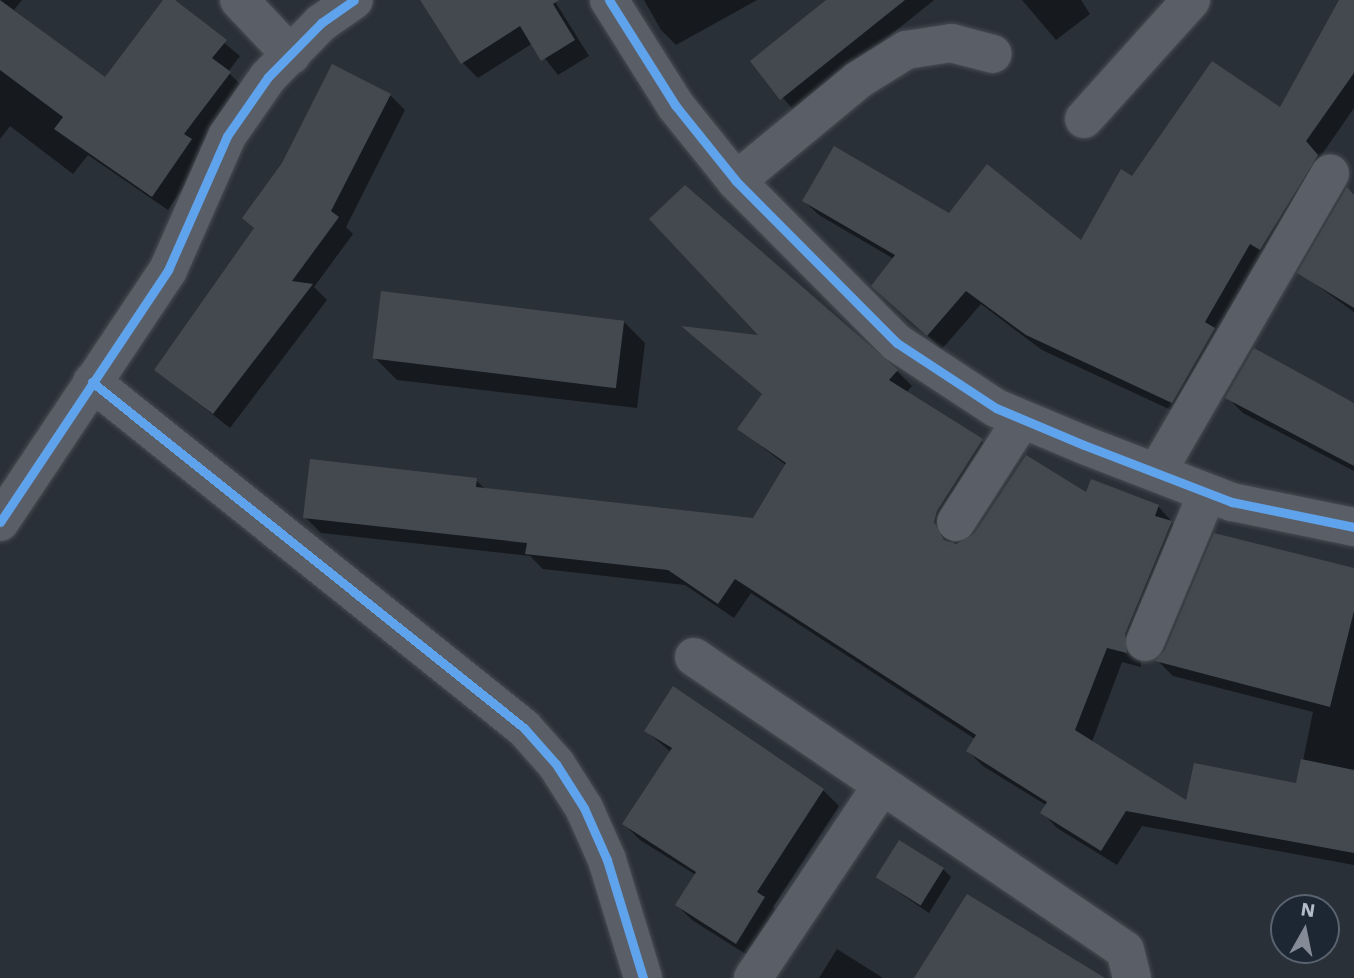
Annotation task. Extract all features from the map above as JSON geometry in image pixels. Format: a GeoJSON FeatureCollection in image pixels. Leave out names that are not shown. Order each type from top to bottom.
{"type":"FeatureCollection","features":[{"type":"Feature","properties":{"kind":"street"},"geometry":{"type":"LineString","coordinates":[[239,0],[291,55]]}},
{"type":"Feature","properties":{"kind":"street"},"geometry":{"type":"LineString","coordinates":[[0,522],[168,270],[227,136],[268,78],[321,23],[354,0]]}},
{"type":"Feature","properties":{"kind":"street"},"geometry":{"type":"LineString","coordinates":[[609,0],[675,105],[736,181],[897,344],[996,408],[1207,494],[1354,527]]}},
{"type":"Feature","properties":{"kind":"street"},"geometry":{"type":"LineString","coordinates":[[1084,119],[1191,0]]}},
{"type":"Feature","properties":{"kind":"street"},"geometry":{"type":"LineString","coordinates":[[736,181],[858,80],[906,50],[951,43],[993,54]]}},
{"type":"Feature","properties":{"kind":"street"},"geometry":{"type":"LineString","coordinates":[[1157,472],[1330,173]]}},
{"type":"Feature","properties":{"kind":"street"},"geometry":{"type":"LineString","coordinates":[[92,382],[524,727],[556,764],[584,808],[607,860],[643,978]]}},
{"type":"Feature","properties":{"kind":"street"},"geometry":{"type":"LineString","coordinates":[[956,522],[1022,419]]}},
{"type":"Feature","properties":{"kind":"street"},"geometry":{"type":"LineString","coordinates":[[1145,642],[1207,494]]}},
{"type":"Feature","properties":{"kind":"street"},"geometry":{"type":"LineString","coordinates":[[694,657],[881,788],[1125,950],[1132,978]]}},
{"type":"Feature","properties":{"kind":"street"},"geometry":{"type":"LineString","coordinates":[[753,978],[881,788]]}},
{"type":"Feature","properties":{"kind":"building"},"geometry":{"type":"Polygon","coordinates":[[[0,0],[105,77],[163,0],[175,0],[227,40],[212,58],[231,72],[184,134],[192,139],[152,197],[54,129],[63,117],[0,70],[0,0]]]}},
{"type":"Feature","properties":{"kind":"building"},"geometry":{"type":"Polygon","coordinates":[[[420,0],[559,0],[553,4],[575,40],[541,61],[520,26],[461,64],[420,0]]]}},
{"type":"Feature","properties":{"kind":"building"},"geometry":{"type":"Polygon","coordinates":[[[826,0],[905,0],[780,100],[750,61],[826,0]]]}},
{"type":"Feature","properties":{"kind":"building"},"geometry":{"type":"Polygon","coordinates":[[[1339,0],[1354,0],[1354,73],[1306,141],[1318,155],[1260,250],[1250,244],[1205,322],[1215,328],[1172,403],[1026,335],[966,291],[927,336],[871,286],[895,255],[802,201],[834,146],[949,213],[987,164],[1081,240],[1121,169],[1132,176],[1212,61],[1280,107],[1339,0]]]}},
{"type":"Feature","properties":{"kind":"building"},"geometry":{"type":"Polygon","coordinates":[[[332,64],[391,94],[331,211],[339,217],[292,281],[313,284],[213,414],[154,370],[254,228],[242,218],[282,163],[332,64]]]}},
{"type":"Feature","properties":{"kind":"building"},"geometry":{"type":"Polygon","coordinates":[[[685,185],[898,370],[889,380],[983,439],[937,511],[934,522],[944,540],[956,544],[974,534],[1026,455],[1086,492],[1091,479],[1159,505],[1155,516],[1172,521],[1125,634],[1127,653],[1107,648],[1075,730],[1186,800],[1194,763],[1296,783],[1301,759],[1354,770],[1354,853],[1126,811],[1101,851],[1040,813],[1047,802],[966,751],[976,735],[735,579],[718,604],[668,570],[525,554],[527,543],[303,518],[310,459],[477,478],[476,487],[753,518],[786,463],[737,429],[762,394],[681,326],[758,335],[649,219],[685,185]]]}},
{"type":"Feature","properties":{"kind":"building"},"geometry":{"type":"Polygon","coordinates":[[[1347,187],[1354,195],[1354,308],[1297,273],[1347,187]]]}},
{"type":"Feature","properties":{"kind":"building"},"geometry":{"type":"Polygon","coordinates":[[[381,291],[624,321],[616,388],[373,358],[381,291]]]}},
{"type":"Feature","properties":{"kind":"building"},"geometry":{"type":"Polygon","coordinates":[[[1254,348],[1354,403],[1354,466],[1225,398],[1254,348]]]}},
{"type":"Feature","properties":{"kind":"building"},"geometry":{"type":"Polygon","coordinates":[[[1214,533],[1354,568],[1354,611],[1330,707],[1155,661],[1165,650],[1214,533]]]}},
{"type":"Feature","properties":{"kind":"building"},"geometry":{"type":"Polygon","coordinates":[[[673,686],[824,789],[757,892],[765,897],[736,944],[675,905],[696,872],[622,824],[672,748],[644,731],[673,686]]]}},
{"type":"Feature","properties":{"kind":"building"},"geometry":{"type":"Polygon","coordinates":[[[899,840],[944,868],[921,905],[876,877],[899,840]]]}},
{"type":"Feature","properties":{"kind":"building"},"geometry":{"type":"Polygon","coordinates":[[[967,894],[1105,978],[914,978],[967,894]]]}},
{"type":"Feature","properties":{"kind":"cycle path"},"geometry":{"type":"LineString","coordinates":[[0,522],[168,270],[227,136],[268,77],[321,23],[354,0]]}},
{"type":"Feature","properties":{"kind":"cycle path"},"geometry":{"type":"LineString","coordinates":[[609,0],[675,105],[736,181],[897,343],[996,408],[1084,445],[1232,502],[1354,527]]}},
{"type":"Feature","properties":{"kind":"cycle path"},"geometry":{"type":"LineString","coordinates":[[92,382],[524,728],[556,764],[584,808],[607,860],[643,978]]}}]}
